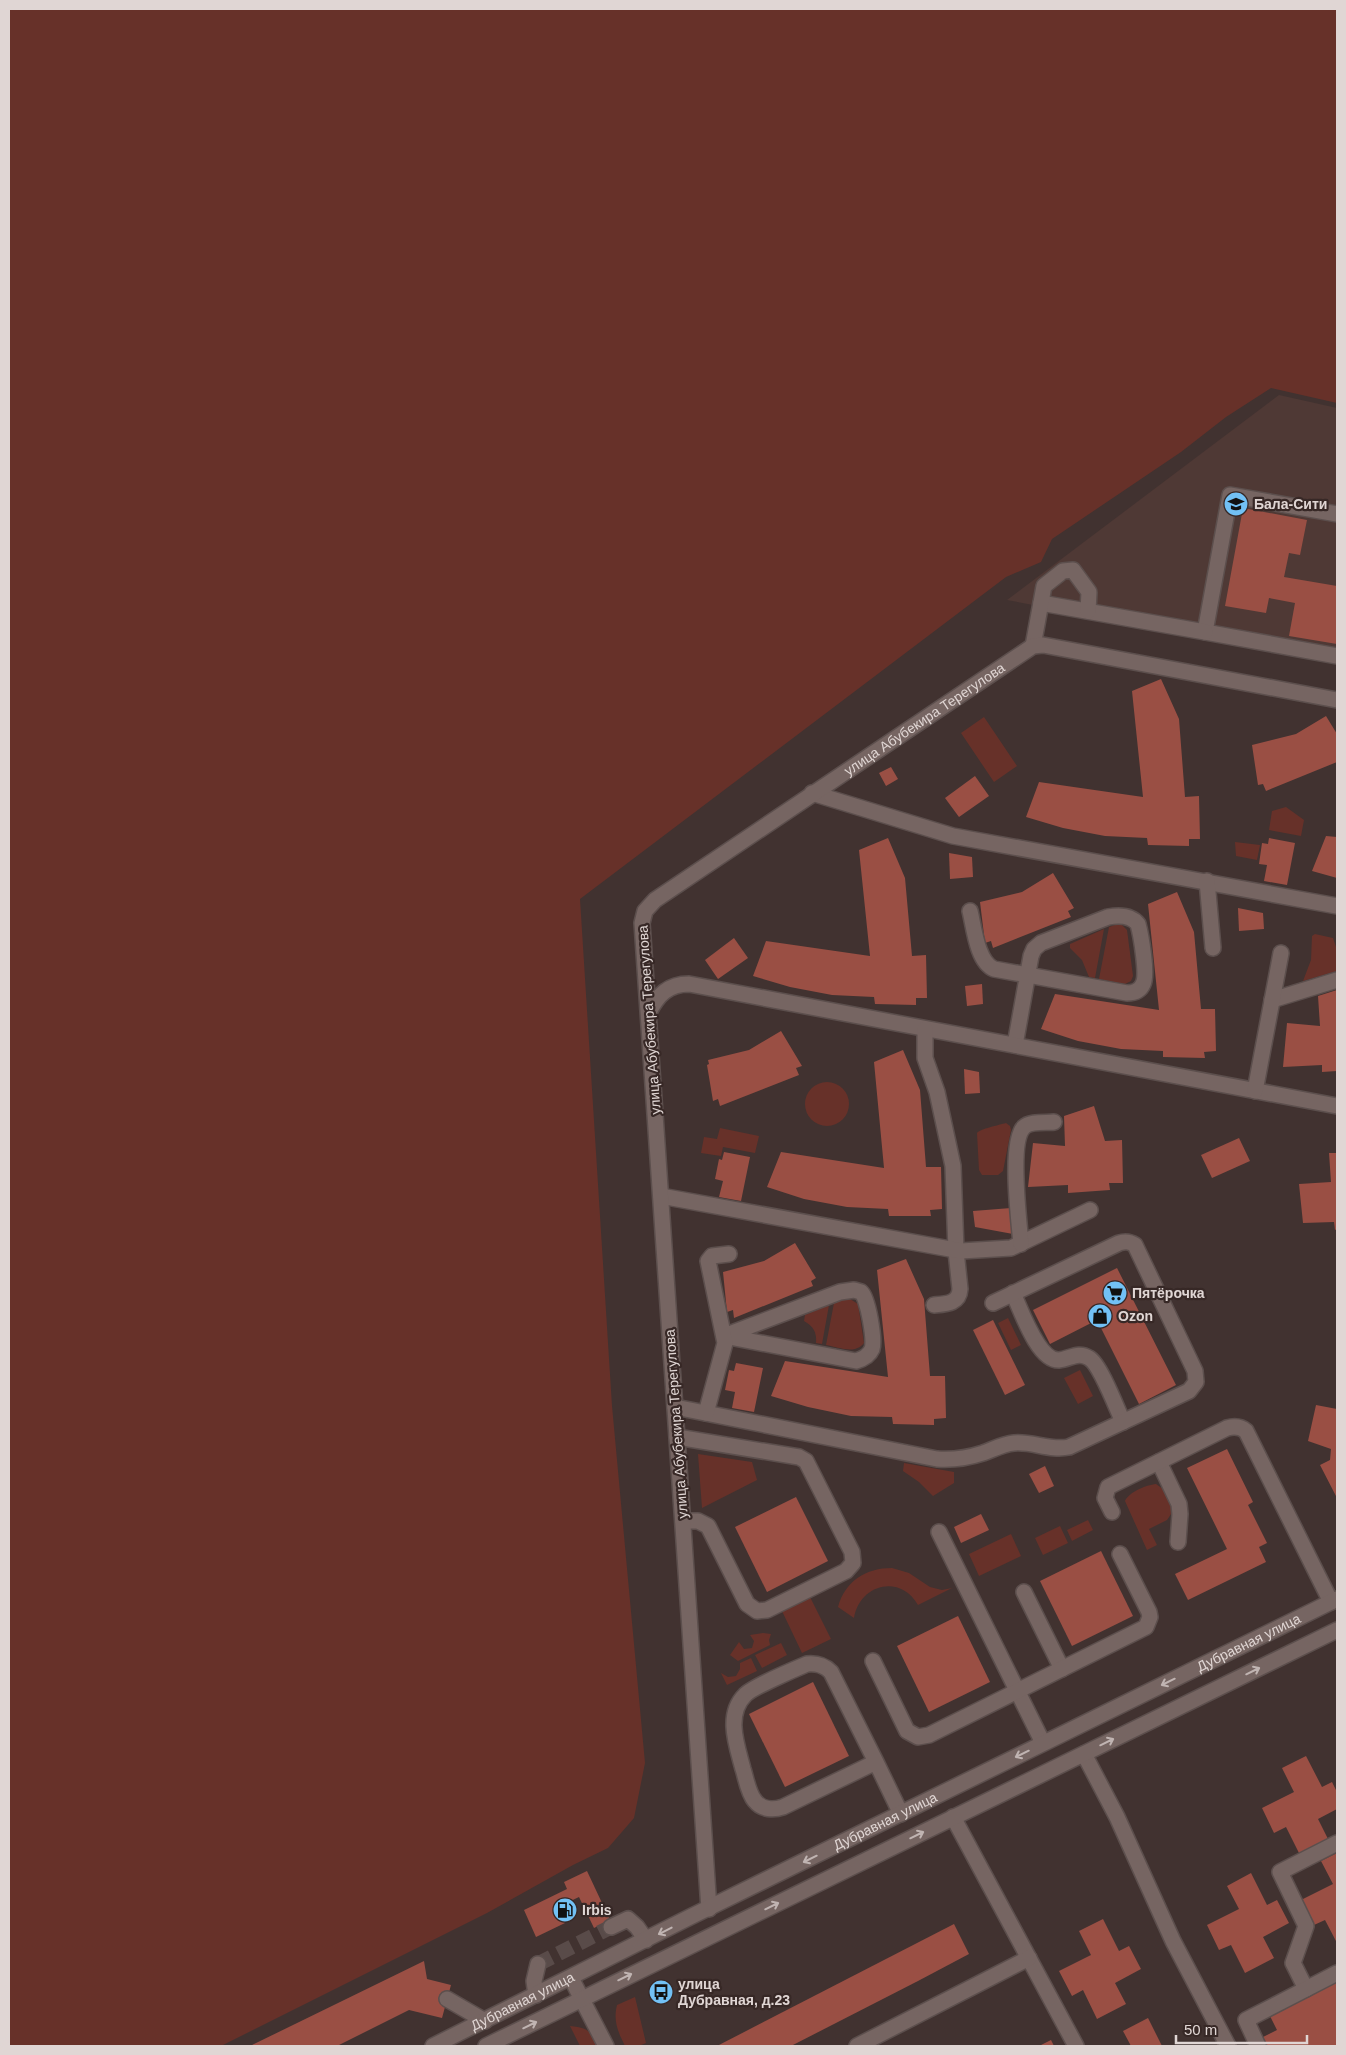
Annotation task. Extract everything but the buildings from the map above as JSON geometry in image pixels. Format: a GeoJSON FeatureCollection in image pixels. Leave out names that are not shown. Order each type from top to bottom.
{"type":"FeatureCollection","features":[{"type":"Feature","properties":{"kind":"street"},"geometry":{"type":"LineString","coordinates":[[1205,632],[1230,494],[1337,514]]}},
{"type":"Feature","properties":{"kind":"street"},"geometry":{"type":"LineString","coordinates":[[1088,611],[1090,596],[1088,589],[1076,573],[1070,569],[1063,571],[1046,583],[1040,603],[1033,646],[1043,645],[1337,700]]}},
{"type":"Feature","properties":{"kind":"street"},"geometry":{"type":"LineString","coordinates":[[1040,603],[1337,656]]}},
{"type":"Feature","properties":{"kind":"street","name":"улица Абубекира Терегулова"},"geometry":{"type":"LineString","coordinates":[[709,1909],[643,915],[648,906],[812,793],[1033,646]]}},
{"type":"Feature","properties":{"kind":"street"},"geometry":{"type":"LineString","coordinates":[[812,793],[953,836],[1337,906]]}},
{"type":"Feature","properties":{"kind":"street"},"geometry":{"type":"LineString","coordinates":[[1207,881],[1213,948]]}},
{"type":"Feature","properties":{"kind":"street"},"geometry":{"type":"LineString","coordinates":[[970,911],[981,955],[985,964],[994,969],[1028,975],[1127,993],[1137,992],[1142,987],[1145,979],[1138,924],[1131,918],[1110,917],[1041,943],[1032,952],[1028,975],[1015,1045]]}},
{"type":"Feature","properties":{"kind":"street"},"geometry":{"type":"LineString","coordinates":[[1255,1091],[1281,953]]}},
{"type":"Feature","properties":{"kind":"street"},"geometry":{"type":"LineString","coordinates":[[1272,1000],[1337,980]]}},
{"type":"Feature","properties":{"kind":"street"},"geometry":{"type":"LineString","coordinates":[[648,1012],[657,997],[666,989],[676,985],[689,984],[1337,1106]]}},
{"type":"Feature","properties":{"kind":"street"},"geometry":{"type":"LineString","coordinates":[[926,1029],[925,1058],[936,1092],[953,1166],[956,1251],[960,1294],[958,1298],[950,1303],[934,1305]]}},
{"type":"Feature","properties":{"kind":"street"},"geometry":{"type":"LineString","coordinates":[[1021,1244],[1015,1163],[1022,1130],[1029,1124],[1054,1122]]}},
{"type":"Feature","properties":{"kind":"street"},"geometry":{"type":"LineString","coordinates":[[661,1196],[956,1251],[1011,1248],[1090,1210]]}},
{"type":"Feature","properties":{"kind":"street"},"geometry":{"type":"LineString","coordinates":[[675,1407],[937,1459],[949,1459],[970,1457],[1012,1443],[1069,1448],[1189,1391],[1197,1378],[1135,1244],[1128,1241],[1119,1243],[993,1303]]}},
{"type":"Feature","properties":{"kind":"street"},"geometry":{"type":"LineString","coordinates":[[706,1413],[724,1345],[724,1336],[708,1261],[712,1256],[729,1254]]}},
{"type":"Feature","properties":{"kind":"street"},"geometry":{"type":"LineString","coordinates":[[854,1290],[860,1292],[866,1299],[872,1345],[868,1355],[856,1361],[724,1336],[840,1292],[854,1290]]}},
{"type":"Feature","properties":{"kind":"street"},"geometry":{"type":"LineString","coordinates":[[1013,1293],[1044,1354],[1057,1360],[1078,1355],[1085,1356],[1096,1364],[1123,1422]]}},
{"type":"Feature","properties":{"kind":"street"},"geometry":{"type":"LineString","coordinates":[[1112,1512],[1105,1498],[1108,1487],[1227,1428],[1239,1427],[1246,1431],[1334,1600]]}},
{"type":"Feature","properties":{"kind":"street"},"geometry":{"type":"LineString","coordinates":[[677,1437],[799,1457],[806,1461],[852,1552],[853,1563],[846,1571],[767,1610],[758,1611],[747,1604],[708,1526],[698,1521],[683,1521]]}},
{"type":"Feature","properties":{"kind":"street"},"geometry":{"type":"LineString","coordinates":[[1159,1462],[1179,1504],[1178,1542]]}},
{"type":"Feature","properties":{"kind":"street"},"geometry":{"type":"LineString","coordinates":[[939,1532],[1043,1743]]}},
{"type":"Feature","properties":{"kind":"street"},"geometry":{"type":"LineString","coordinates":[[873,1661],[907,1731],[918,1737],[929,1734],[1141,1630],[1148,1623],[1149,1612],[1120,1554]]}},
{"type":"Feature","properties":{"kind":"street"},"geometry":{"type":"LineString","coordinates":[[1024,1592],[1062,1669]]}},
{"type":"Feature","properties":{"kind":"street","name":"Дубравная улица"},"geometry":{"type":"LineString","coordinates":[[433,2046],[1334,1600]]}},
{"type":"Feature","properties":{"kind":"street","name":"Дубравная улица"},"geometry":{"type":"LineString","coordinates":[[486,2046],[1337,1630]]}},
{"type":"Feature","properties":{"kind":"street"},"geometry":{"type":"LineString","coordinates":[[876,1762],[783,1807],[775,1809],[762,1807],[755,1801],[748,1786],[734,1736],[734,1721],[739,1704],[745,1694],[792,1671],[807,1664],[821,1664],[831,1672],[876,1762],[901,1814]]}},
{"type":"Feature","properties":{"kind":"street"},"geometry":{"type":"LineString","coordinates":[[1084,1754],[1117,1817],[1173,1941],[1228,2046]]}},
{"type":"Feature","properties":{"kind":"street"},"geometry":{"type":"LineString","coordinates":[[953,1817],[1076,2046]]}},
{"type":"Feature","properties":{"kind":"street"},"geometry":{"type":"LineString","coordinates":[[862,1834],[873,1857]]}},
{"type":"Feature","properties":{"kind":"street"},"geometry":{"type":"LineString","coordinates":[[1306,1989],[1293,1962],[1306,1926],[1280,1872],[1337,1843]]}},
{"type":"Feature","properties":{"kind":"street"},"geometry":{"type":"LineString","coordinates":[[611,1927],[628,1919],[637,1927],[646,1940]]}},
{"type":"Feature","properties":{"kind":"street"},"geometry":{"type":"LineString","coordinates":[[856,2046],[1029,1958]]}},
{"type":"Feature","properties":{"kind":"street"},"geometry":{"type":"LineString","coordinates":[[536,1996],[534,1981],[538,1964]]}},
{"type":"Feature","properties":{"kind":"street"},"geometry":{"type":"LineString","coordinates":[[1258,2046],[1246,2020],[1337,1973]]}},
{"type":"Feature","properties":{"kind":"street"},"geometry":{"type":"LineString","coordinates":[[571,1978],[606,2046]]}},
{"type":"Feature","properties":{"kind":"street"},"geometry":{"type":"LineString","coordinates":[[447,1999],[485,2021]]}},
{"type":"Feature","properties":{"kind":"shaded area"},"geometry":{"type":"Polygon","coordinates":[[[9,9],[1337,9],[1337,403],[1271,388],[1226,417],[1181,452],[1052,539],[1041,562],[1006,577],[580,899],[612,1406],[645,1763],[634,1818],[608,1848],[573,1865],[487,1913],[221,2046],[9,2046],[9,9]]]}},
{"type":"Feature","properties":{"kind":"shaded area","name":"Бала-Сити"},"geometry":{"type":"Polygon","coordinates":[[[1279,395],[1337,408],[1337,663],[1007,600],[1279,395]]]}},
{"type":"Feature","properties":{"kind":"shaded area"},"geometry":{"type":"Polygon","coordinates":[[[984,717],[1017,766],[994,782],[961,733],[984,717]]]}},
{"type":"Feature","properties":{"kind":"shaded area"},"geometry":{"type":"Polygon","coordinates":[[[1286,807],[1304,820],[1301,836],[1269,830],[1272,811],[1286,807]]]}},
{"type":"Feature","properties":{"kind":"shaded area"},"geometry":{"type":"Polygon","coordinates":[[[1235,842],[1260,845],[1257,860],[1236,856],[1235,842]]]}},
{"type":"Feature","properties":{"kind":"shaded area"},"geometry":{"type":"Polygon","coordinates":[[[1122,925],[1127,930],[1133,976],[1131,981],[1125,984],[1099,979],[1109,927],[1122,925]]]}},
{"type":"Feature","properties":{"kind":"shaded area"},"geometry":{"type":"Polygon","coordinates":[[[1104,929],[1095,978],[1089,977],[1082,960],[1070,948],[1070,944],[1104,929]]]}},
{"type":"Feature","properties":{"kind":"shaded area"},"geometry":{"type":"Polygon","coordinates":[[[1315,934],[1333,938],[1337,950],[1337,971],[1303,981],[1311,960],[1312,936],[1315,934]]]}},
{"type":"Feature","properties":{"kind":"shaded area"},"geometry":{"type":"Polygon","coordinates":[[[831,1082],[843,1088],[848,1095],[848,1113],[843,1120],[836,1125],[823,1126],[815,1123],[808,1116],[805,1100],[808,1092],[815,1085],[831,1082]]]}},
{"type":"Feature","properties":{"kind":"shaded area"},"geometry":{"type":"Polygon","coordinates":[[[1006,1123],[1010,1126],[1011,1130],[1003,1171],[998,1175],[982,1175],[979,1170],[977,1133],[1006,1123]]]}},
{"type":"Feature","properties":{"kind":"shaded area"},"geometry":{"type":"Polygon","coordinates":[[[720,1128],[759,1136],[755,1153],[723,1147],[721,1156],[701,1153],[704,1137],[717,1139],[720,1128]]]}},
{"type":"Feature","properties":{"kind":"shaded area"},"geometry":{"type":"Polygon","coordinates":[[[850,1299],[858,1304],[864,1343],[856,1349],[826,1345],[834,1303],[850,1299]]]}},
{"type":"Feature","properties":{"kind":"shaded area"},"geometry":{"type":"Polygon","coordinates":[[[829,1305],[822,1344],[816,1343],[814,1330],[804,1321],[805,1315],[829,1305]]]}},
{"type":"Feature","properties":{"kind":"shaded area"},"geometry":{"type":"Polygon","coordinates":[[[1008,1318],[1021,1345],[1011,1350],[998,1323],[1008,1318]]]}},
{"type":"Feature","properties":{"kind":"shaded area"},"geometry":{"type":"Polygon","coordinates":[[[1080,1370],[1093,1396],[1078,1404],[1064,1378],[1080,1370]]]}},
{"type":"Feature","properties":{"kind":"shaded area"},"geometry":{"type":"Polygon","coordinates":[[[698,1454],[752,1462],[757,1480],[702,1508],[698,1454]]]}},
{"type":"Feature","properties":{"kind":"shaded area"},"geometry":{"type":"Polygon","coordinates":[[[904,1463],[954,1472],[954,1483],[933,1496],[919,1482],[903,1471],[904,1463]]]}},
{"type":"Feature","properties":{"kind":"shaded area"},"geometry":{"type":"Polygon","coordinates":[[[1156,1484],[1163,1489],[1173,1511],[1167,1520],[1149,1529],[1157,1545],[1147,1550],[1125,1501],[1138,1490],[1156,1484]]]}},
{"type":"Feature","properties":{"kind":"shaded area"},"geometry":{"type":"Polygon","coordinates":[[[1088,1520],[1093,1530],[1072,1541],[1067,1530],[1088,1520]]]}},
{"type":"Feature","properties":{"kind":"shaded area"},"geometry":{"type":"Polygon","coordinates":[[[1060,1526],[1068,1543],[1043,1555],[1035,1538],[1060,1526]]]}},
{"type":"Feature","properties":{"kind":"shaded area"},"geometry":{"type":"Polygon","coordinates":[[[1011,1534],[1021,1556],[979,1576],[969,1554],[1011,1534]]]}},
{"type":"Feature","properties":{"kind":"shaded area"},"geometry":{"type":"Polygon","coordinates":[[[892,1568],[909,1573],[930,1587],[942,1590],[952,1588],[918,1605],[910,1595],[901,1589],[881,1587],[864,1597],[858,1606],[854,1618],[838,1607],[841,1598],[851,1583],[865,1573],[892,1568]]]}},
{"type":"Feature","properties":{"kind":"shaded area"},"geometry":{"type":"Polygon","coordinates":[[[810,1597],[831,1639],[802,1653],[782,1611],[810,1597]]]}},
{"type":"Feature","properties":{"kind":"shaded area"},"geometry":{"type":"Polygon","coordinates":[[[771,1634],[770,1645],[738,1661],[730,1655],[739,1642],[744,1649],[752,1648],[754,1641],[750,1635],[771,1634]]]}},
{"type":"Feature","properties":{"kind":"shaded area"},"geometry":{"type":"Polygon","coordinates":[[[781,1643],[787,1655],[762,1668],[755,1655],[781,1643]]]}},
{"type":"Feature","properties":{"kind":"shaded area"},"geometry":{"type":"Polygon","coordinates":[[[751,1658],[757,1671],[727,1685],[721,1673],[728,1677],[736,1676],[740,1669],[740,1663],[751,1658]]]}},
{"type":"Feature","properties":{"kind":"shaded area"},"geometry":{"type":"Polygon","coordinates":[[[635,1997],[646,2043],[639,2046],[625,2046],[617,2026],[617,2005],[635,1997]]]}},
{"type":"Feature","properties":{"kind":"shaded area"},"geometry":{"type":"Polygon","coordinates":[[[570,2026],[588,2031],[598,2046],[580,2046],[570,2026]]]}},
{"type":"Feature","properties":{"kind":"tunnel"},"geometry":{"type":"LineString","coordinates":[[538,1964],[611,1927]]}},
{"type":"Feature","properties":{"kind":"place","name":"Бала-Сити"},"geometry":{"type":"Point","coordinates":[1236,504]}},
{"type":"Feature","properties":{"kind":"place","name":"Пятёрочка"},"geometry":{"type":"Point","coordinates":[1115,1293]}},
{"type":"Feature","properties":{"kind":"place","name":"Ozon"},"geometry":{"type":"Point","coordinates":[1100,1316]}},
{"type":"Feature","properties":{"kind":"place","name":"Irbis"},"geometry":{"type":"Point","coordinates":[565,1910]}},
{"type":"Feature","properties":{"kind":"place","name":"улица Дубравная, д.23"},"geometry":{"type":"Point","coordinates":[661,1992]}}]}
